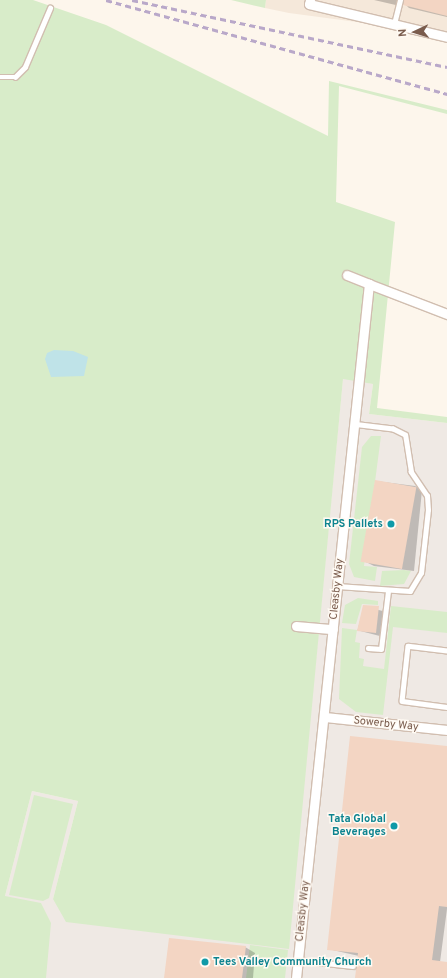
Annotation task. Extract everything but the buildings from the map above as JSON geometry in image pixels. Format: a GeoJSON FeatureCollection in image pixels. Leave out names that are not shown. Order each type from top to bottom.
{"type":"FeatureCollection","features":[{"type":"Feature","properties":{"kind":"street"},"geometry":{"type":"LineString","coordinates":[[310,0],[309,4],[447,36]]}},
{"type":"Feature","properties":{"kind":"street"},"geometry":{"type":"LineString","coordinates":[[347,274],[447,314]]}},
{"type":"Feature","properties":{"kind":"street","name":"Cleasby Way"},"geometry":{"type":"LineString","coordinates":[[296,978],[325,717],[337,586],[369,284]]}},
{"type":"Feature","properties":{"kind":"street"},"geometry":{"type":"LineString","coordinates":[[296,626],[333,629]]}},
{"type":"Feature","properties":{"kind":"street","name":"Sowerby Way"},"geometry":{"type":"LineString","coordinates":[[325,717],[447,730]]}},
{"type":"Feature","properties":{"kind":"lane"},"geometry":{"type":"LineString","coordinates":[[394,24],[400,0]]}},
{"type":"Feature","properties":{"kind":"lane"},"geometry":{"type":"LineString","coordinates":[[0,77],[15,77],[25,67],[50,8]]}},
{"type":"Feature","properties":{"kind":"lane"},"geometry":{"type":"LineString","coordinates":[[337,586],[388,591],[410,591],[421,573],[427,496],[411,472],[405,435],[393,429],[354,424]]}},
{"type":"Feature","properties":{"kind":"lane"},"geometry":{"type":"LineString","coordinates":[[368,648],[381,649],[388,591]]}},
{"type":"Feature","properties":{"kind":"lane"},"geometry":{"type":"LineString","coordinates":[[447,651],[408,646],[402,701],[447,706]]}},
{"type":"Feature","properties":{"kind":"lane"},"geometry":{"type":"LineString","coordinates":[[298,960],[353,966]]}},
{"type":"Feature","properties":{"kind":"shaded area"},"geometry":{"type":"Polygon","coordinates":[[[266,0],[447,0],[447,34],[289,13],[265,8],[266,0]]]}},
{"type":"Feature","properties":{"kind":"shaded area"},"geometry":{"type":"Polygon","coordinates":[[[343,378],[373,384],[369,414],[447,423],[447,978],[1,978],[5,896],[32,791],[78,801],[53,899],[288,948],[343,378]]]}},
{"type":"Feature","properties":{"kind":"green space"},"geometry":{"type":"Polygon","coordinates":[[[0,0],[33,0],[106,25],[328,136],[329,81],[447,110],[447,114],[339,86],[336,202],[395,222],[377,408],[447,417],[447,423],[369,414],[373,384],[343,379],[289,949],[66,922],[53,899],[78,801],[32,791],[5,896],[41,903],[51,923],[46,978],[0,978],[0,0]]]}},
{"type":"Feature","properties":{"kind":"green space"},"geometry":{"type":"Polygon","coordinates":[[[231,0],[266,0],[265,8],[231,0]]]}},
{"type":"Feature","properties":{"kind":"green space"},"geometry":{"type":"Polygon","coordinates":[[[371,436],[381,436],[364,566],[377,567],[375,581],[354,577],[349,564],[362,447],[371,436]]]}},
{"type":"Feature","properties":{"kind":"green space"},"geometry":{"type":"Polygon","coordinates":[[[382,571],[411,571],[404,584],[380,586],[382,571]]]}},
{"type":"Feature","properties":{"kind":"green space"},"geometry":{"type":"Polygon","coordinates":[[[358,598],[378,601],[378,605],[362,604],[356,624],[342,623],[345,605],[358,598]]]}},
{"type":"Feature","properties":{"kind":"green space"},"geometry":{"type":"Polygon","coordinates":[[[391,606],[447,612],[447,633],[393,627],[383,715],[356,712],[339,699],[342,628],[357,630],[355,642],[360,643],[359,658],[364,659],[363,666],[384,669],[391,606]]]}},
{"type":"Feature","properties":{"kind":"green space"},"geometry":{"type":"Polygon","coordinates":[[[34,795],[73,804],[49,898],[43,901],[9,895],[34,795]]]}},
{"type":"Feature","properties":{"kind":"green space"},"geometry":{"type":"Polygon","coordinates":[[[250,945],[288,950],[285,978],[246,978],[250,945]]]}},
{"type":"Feature","properties":{"kind":"water"},"geometry":{"type":"Polygon","coordinates":[[[54,350],[73,351],[88,357],[84,376],[51,377],[45,359],[47,353],[54,350]]]}},
{"type":"Feature","properties":{"kind":"railway"},"geometry":{"type":"LineString","coordinates":[[106,0],[447,94]]}},
{"type":"Feature","properties":{"kind":"railway"},"geometry":{"type":"LineString","coordinates":[[132,0],[447,67]]}},
{"type":"Feature","properties":{"kind":"place","name":"RPS Pallets"},"geometry":{"type":"Point","coordinates":[391,524]}},
{"type":"Feature","properties":{"kind":"place","name":"Tata Global Beverages"},"geometry":{"type":"Point","coordinates":[394,826]}},
{"type":"Feature","properties":{"kind":"place","name":"Tees Valley Community Church"},"geometry":{"type":"Point","coordinates":[205,962]}}]}
